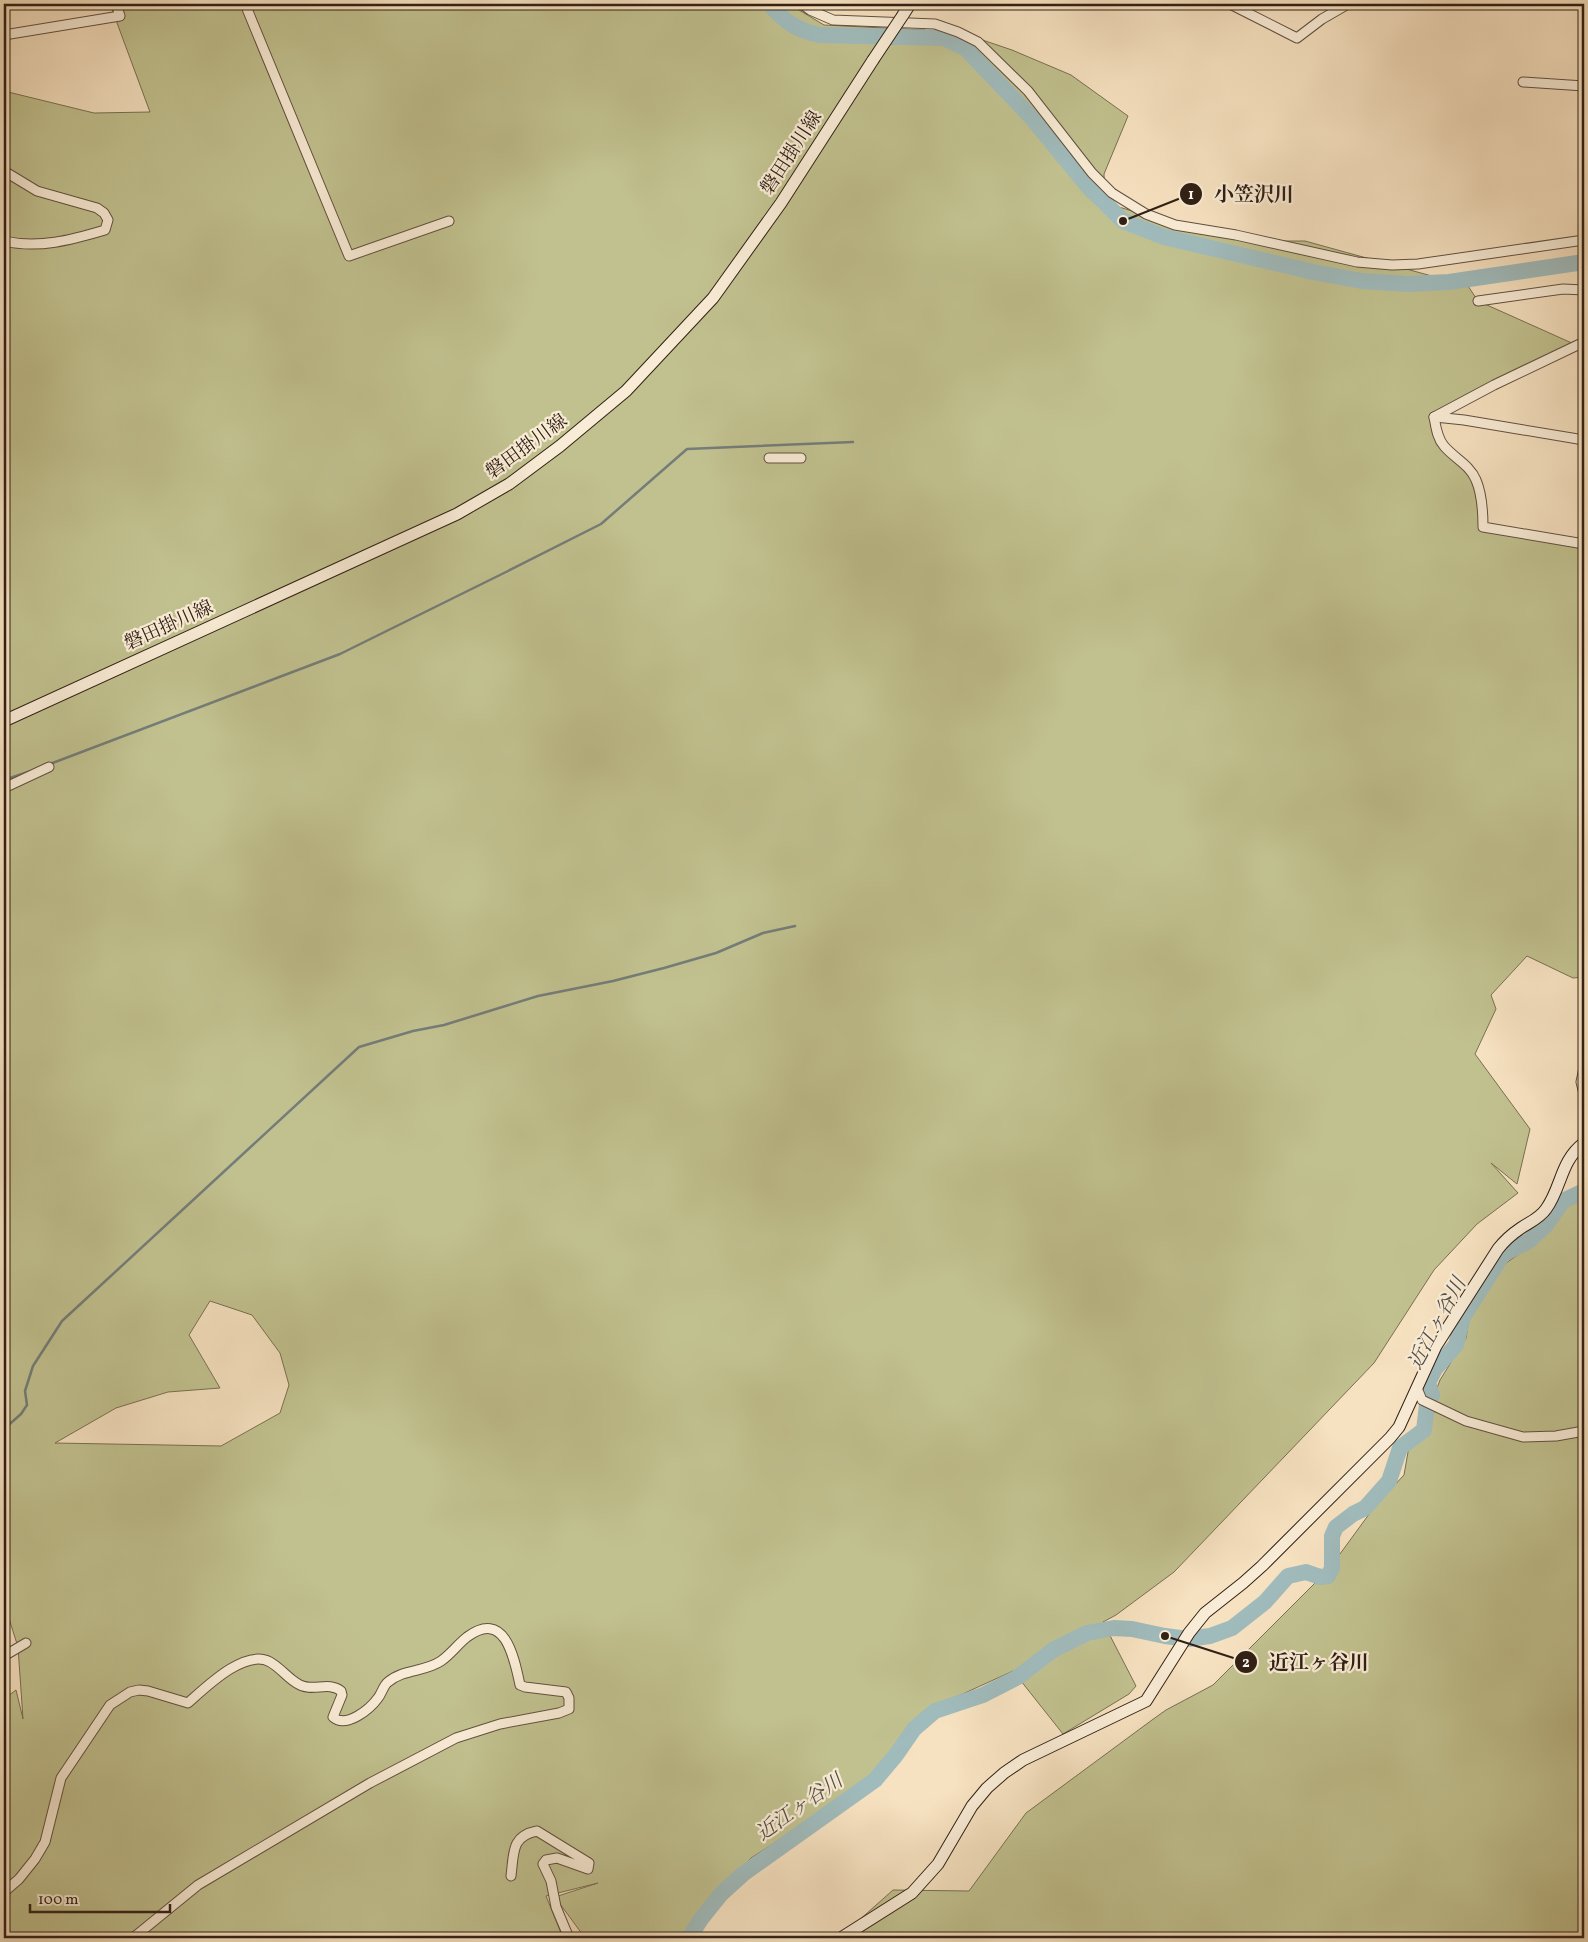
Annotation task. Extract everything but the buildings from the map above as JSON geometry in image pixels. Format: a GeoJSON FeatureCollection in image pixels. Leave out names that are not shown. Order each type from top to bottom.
{"type":"FeatureCollection","features":[{"type":"Feature","properties":{"kind":"main road","name":"磐田掛川線"},"geometry":{"type":"LineString","coordinates":[[4,720],[457,514],[509,484],[560,446],[626,392],[713,298],[781,203],[910,4]]}},
{"type":"Feature","properties":{"kind":"main road"},"geometry":{"type":"LineString","coordinates":[[841,1938],[912,1893],[938,1864],[972,1806],[987,1788],[1004,1773],[1023,1760],[1146,1700],[1189,1633],[1205,1613],[1220,1599],[1243,1584],[1262,1566],[1399,1427],[1440,1339],[1498,1249],[1506,1239],[1540,1217],[1548,1208],[1567,1161],[1573,1152],[1584,1142]]}},
{"type":"Feature","properties":{"kind":"street"},"geometry":{"type":"LineString","coordinates":[[4,35],[120,16],[116,4]]}},
{"type":"Feature","properties":{"kind":"street"},"geometry":{"type":"LineString","coordinates":[[245,4],[349,256],[449,222]]}},
{"type":"Feature","properties":{"kind":"street"},"geometry":{"type":"LineString","coordinates":[[802,4],[810,10],[833,20],[935,24],[958,32],[978,42],[1028,91],[1092,173],[1112,193],[1146,214],[1175,224],[1245,237],[1357,262],[1392,265],[1418,264],[1584,240]]}},
{"type":"Feature","properties":{"kind":"street"},"geometry":{"type":"LineString","coordinates":[[1230,4],[1297,38],[1322,19],[1348,4]]}},
{"type":"Feature","properties":{"kind":"street"},"geometry":{"type":"LineString","coordinates":[[1524,82],[1584,86]]}},
{"type":"Feature","properties":{"kind":"street"},"geometry":{"type":"LineString","coordinates":[[4,171],[37,191],[97,208],[104,213],[108,220],[105,230],[71,240],[49,244],[16,244],[4,241]]}},
{"type":"Feature","properties":{"kind":"street"},"geometry":{"type":"LineString","coordinates":[[1478,301],[1563,289],[1584,290]]}},
{"type":"Feature","properties":{"kind":"street"},"geometry":{"type":"LineString","coordinates":[[1434,417],[1494,385],[1584,342]]}},
{"type":"Feature","properties":{"kind":"street"},"geometry":{"type":"LineString","coordinates":[[1434,417],[1464,420],[1584,440]]}},
{"type":"Feature","properties":{"kind":"street"},"geometry":{"type":"LineString","coordinates":[[1434,417],[1438,437],[1443,446],[1469,468],[1476,480],[1483,515],[1483,527],[1584,544]]}},
{"type":"Feature","properties":{"kind":"street"},"geometry":{"type":"LineString","coordinates":[[769,458],[801,458]]}},
{"type":"Feature","properties":{"kind":"street"},"geometry":{"type":"LineString","coordinates":[[4,788],[49,767]]}},
{"type":"Feature","properties":{"kind":"street"},"geometry":{"type":"LineString","coordinates":[[1584,1001],[1584,1020]]}},
{"type":"Feature","properties":{"kind":"street"},"geometry":{"type":"LineString","coordinates":[[1584,1068],[1581,1082],[1584,1094]]}},
{"type":"Feature","properties":{"kind":"street"},"geometry":{"type":"LineString","coordinates":[[1417,1388],[1422,1400],[1466,1421],[1523,1437],[1556,1436],[1584,1431]]}},
{"type":"Feature","properties":{"kind":"street"},"geometry":{"type":"LineString","coordinates":[[4,1892],[35,1859],[45,1842],[60,1778],[110,1705],[130,1692],[148,1691],[188,1703],[217,1678],[245,1661],[259,1658],[269,1661],[300,1685],[309,1688],[336,1687],[341,1691],[342,1695],[333,1717],[337,1721],[345,1721],[354,1718],[378,1699],[387,1682],[405,1673],[429,1668],[443,1660],[467,1637],[482,1629],[492,1629],[500,1633],[507,1641],[513,1654],[520,1684],[525,1687],[566,1692],[569,1698],[569,1708],[559,1713],[500,1724],[456,1738],[370,1783],[198,1885],[133,1938]]}},
{"type":"Feature","properties":{"kind":"street"},"geometry":{"type":"LineString","coordinates":[[4,1656],[26,1643]]}},
{"type":"Feature","properties":{"kind":"street"},"geometry":{"type":"LineString","coordinates":[[511,1876],[514,1850],[518,1840],[526,1833],[537,1831],[589,1863],[588,1869],[557,1858],[546,1860],[543,1864],[551,1881],[559,1914],[569,1938]]}},
{"type":"Feature","properties":{"kind":"green space"},"geometry":{"type":"Polygon","coordinates":[[[110,4],[789,4],[824,25],[925,30],[875,46],[900,43],[944,27],[1012,50],[1071,75],[1128,116],[1104,174],[1105,203],[1167,221],[1284,241],[1305,241],[1468,286],[1478,301],[1574,344],[1434,417],[1442,444],[1476,480],[1483,527],[1584,544],[1584,977],[1573,978],[1527,956],[1491,995],[1496,1009],[1475,1054],[1530,1129],[1517,1184],[1491,1163],[1518,1193],[1477,1224],[1434,1270],[1374,1363],[1174,1572],[1116,1615],[1103,1622],[1136,1686],[1129,1694],[1063,1734],[1013,1671],[921,1713],[881,1768],[858,1789],[751,1858],[682,1938],[585,1938],[555,1897],[598,1883],[546,1896],[563,1938],[4,1938],[4,1699],[16,1690],[23,1719],[18,1647],[4,1603],[4,91],[94,113],[150,112],[110,4]],[[210,1301],[189,1335],[220,1388],[168,1392],[116,1408],[55,1443],[221,1446],[280,1413],[289,1385],[280,1353],[252,1315],[210,1301]]]}},
{"type":"Feature","properties":{"kind":"green space"},"geometry":{"type":"Polygon","coordinates":[[[1584,1184],[1584,1938],[839,1938],[893,1890],[969,1891],[1026,1813],[1166,1710],[1213,1685],[1329,1569],[1375,1506],[1404,1475],[1408,1452],[1415,1438],[1438,1407],[1431,1404],[1440,1380],[1466,1338],[1470,1314],[1503,1265],[1535,1243],[1584,1184]]]}},
{"type":"Feature","properties":{"kind":"waterway"},"geometry":{"type":"LineString","coordinates":[[769,4],[791,24],[819,35],[944,38],[965,48],[1030,116],[1090,189],[1123,221],[1164,237],[1313,272],[1362,281],[1408,284],[1449,282],[1584,262]]}},
{"type":"Feature","properties":{"kind":"waterway"},"geometry":{"type":"LineString","coordinates":[[50,764],[340,654],[508,571],[601,524],[687,449],[853,442]]}},
{"type":"Feature","properties":{"kind":"waterway"},"geometry":{"type":"LineString","coordinates":[[4,780],[31,771]]}},
{"type":"Feature","properties":{"kind":"waterway"},"geometry":{"type":"LineString","coordinates":[[4,1429],[21,1414],[27,1405],[25,1391],[33,1366],[62,1321],[359,1047],[413,1031],[444,1025],[538,996],[613,981],[664,968],[716,953],[763,933],[795,926]]}},
{"type":"Feature","properties":{"kind":"waterway","name":"近江ヶ谷川"},"geometry":{"type":"LineString","coordinates":[[689,1938],[721,1894],[743,1874],[875,1780],[914,1729],[935,1711],[983,1695],[1018,1677],[1053,1650],[1087,1633],[1114,1628],[1132,1629],[1188,1639],[1210,1636],[1232,1628],[1265,1602],[1288,1576],[1306,1572],[1320,1577],[1328,1576],[1332,1568],[1332,1536],[1336,1527],[1353,1514],[1365,1508],[1389,1481],[1400,1448],[1424,1430],[1427,1405],[1432,1395],[1428,1383],[1435,1369],[1456,1345],[1463,1317],[1503,1254],[1529,1241],[1546,1225],[1563,1201],[1584,1191]]}},
{"type":"Feature","properties":{"kind":"place","name":"小笠沢川"},"geometry":{"type":"Point","coordinates":[1123,221]}},
{"type":"Feature","properties":{"kind":"place","name":"近江ヶ谷川"},"geometry":{"type":"Point","coordinates":[1165,1636]}}]}
